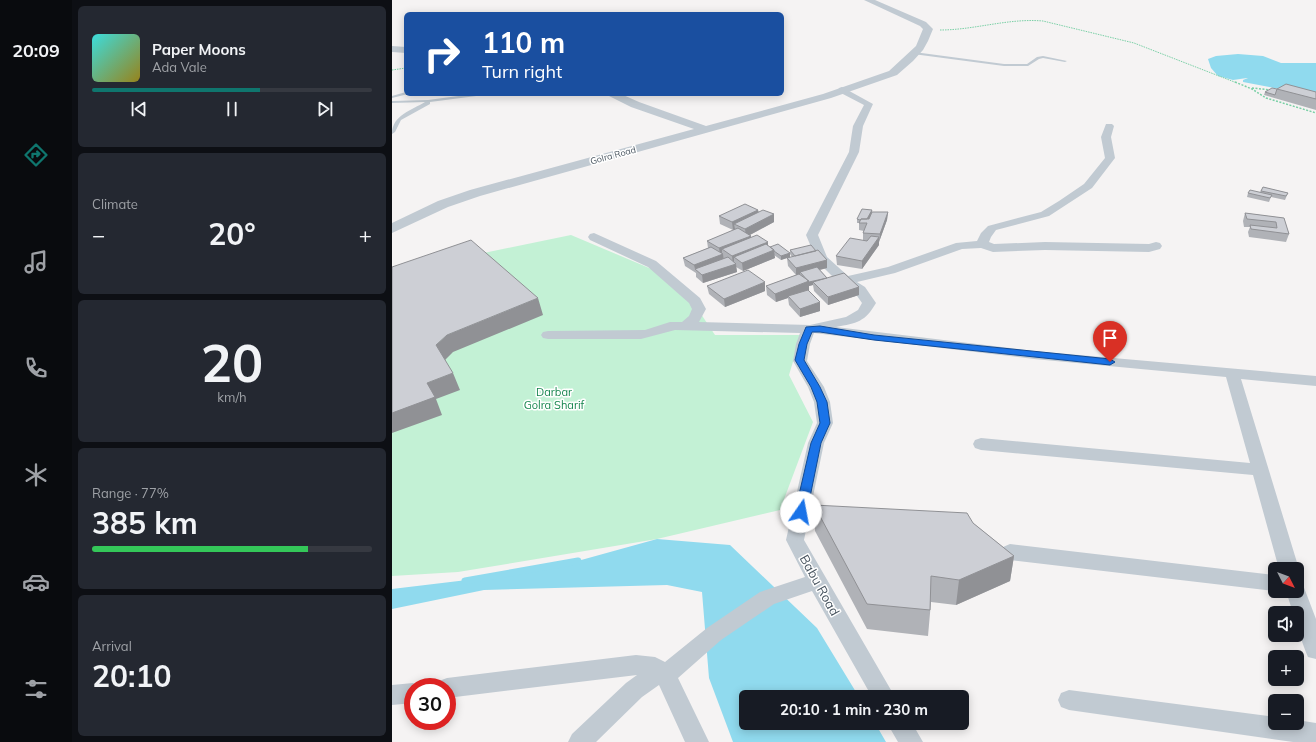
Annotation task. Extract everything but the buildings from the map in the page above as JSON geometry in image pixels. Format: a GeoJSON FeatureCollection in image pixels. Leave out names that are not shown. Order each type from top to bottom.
{"type":"FeatureCollection","features":[{"type":"Feature","properties":{"kind":"street"},"geometry":{"type":"LineString","coordinates":[[868,0],[923,24],[928,30]]}},
{"type":"Feature","properties":{"kind":"street","name":"Golra Road"},"geometry":{"type":"LineString","coordinates":[[392,221],[438,199],[488,183],[827,96],[893,73],[902,67],[922,44],[928,35],[928,30]]}},
{"type":"Feature","properties":{"kind":"street"},"geometry":{"type":"LineString","coordinates":[[392,49],[404,50]]}},
{"type":"Feature","properties":{"kind":"street"},"geometry":{"type":"LineString","coordinates":[[809,329],[850,320],[863,313],[869,302],[860,290],[821,258],[812,235],[854,152],[858,126],[869,104],[840,91]]}},
{"type":"Feature","properties":{"kind":"street"},"geometry":{"type":"LineString","coordinates":[[617,96],[662,115],[701,128]]}},
{"type":"Feature","properties":{"kind":"street"},"geometry":{"type":"LineString","coordinates":[[982,244],[985,236],[992,228],[1045,214],[1088,186],[1110,158],[1106,137],[1109,126]]}},
{"type":"Feature","properties":{"kind":"street","name":"Golra Road"},"geometry":{"type":"LineString","coordinates":[[392,229],[443,204],[475,193],[701,128]]}},
{"type":"Feature","properties":{"kind":"street"},"geometry":{"type":"LineString","coordinates":[[594,237],[652,264],[695,301],[699,309],[697,315],[694,320],[683,326]]}},
{"type":"Feature","properties":{"kind":"street"},"geometry":{"type":"LineString","coordinates":[[846,280],[891,270],[960,246],[982,244],[993,248],[1045,246],[1149,248],[1156,246]]}},
{"type":"Feature","properties":{"kind":"street"},"geometry":{"type":"LineString","coordinates":[[548,335],[641,335],[648,334],[666,326],[820,329],[874,337],[1034,355],[1316,381]]}},
{"type":"Feature","properties":{"kind":"street","name":"Babu Road"},"geometry":{"type":"LineString","coordinates":[[809,329],[803,344],[800,360],[816,387],[822,402],[825,423],[816,443],[795,540],[880,690]]}},
{"type":"Feature","properties":{"kind":"street"},"geometry":{"type":"LineString","coordinates":[[1232,373],[1287,562]]}},
{"type":"Feature","properties":{"kind":"street"},"geometry":{"type":"LineString","coordinates":[[981,444],[1260,470]]}},
{"type":"Feature","properties":{"kind":"street"},"geometry":{"type":"LineString","coordinates":[[1010,552],[1268,581]]}},
{"type":"Feature","properties":{"kind":"street"},"geometry":{"type":"LineString","coordinates":[[580,742],[634,690],[663,673],[714,634],[767,598],[817,580]]}},
{"type":"Feature","properties":{"kind":"street"},"geometry":{"type":"LineString","coordinates":[[1298,598],[1316,650]]}},
{"type":"Feature","properties":{"kind":"street"},"geometry":{"type":"LineString","coordinates":[[456,687],[636,665],[647,665],[655,667],[663,673],[697,742]]}},
{"type":"Feature","properties":{"kind":"street"},"geometry":{"type":"LineString","coordinates":[[392,696],[404,694]]}},
{"type":"Feature","properties":{"kind":"street"},"geometry":{"type":"LineString","coordinates":[[1069,700],[1316,734]]}},
{"type":"Feature","properties":{"kind":"street"},"geometry":{"type":"LineString","coordinates":[[904,730],[911,742]]}},
{"type":"Feature","properties":{"kind":"lane"},"geometry":{"type":"LineString","coordinates":[[914,53],[1009,65],[1028,65],[1040,57],[1065,61]]}},
{"type":"Feature","properties":{"kind":"lane"},"geometry":{"type":"LineString","coordinates":[[392,97],[404,94]]}},
{"type":"Feature","properties":{"kind":"lane"},"geometry":{"type":"LineString","coordinates":[[392,132],[399,119],[430,101],[436,96]]}},
{"type":"Feature","properties":{"kind":"lane"},"geometry":{"type":"LineString","coordinates":[[392,102],[430,101],[469,96]]}},
{"type":"Feature","properties":{"kind":"path"},"geometry":{"type":"LineString","coordinates":[[928,30],[955,30],[986,24],[1043,21],[1134,43],[1249,88],[1266,98],[1316,113]]}},
{"type":"Feature","properties":{"kind":"path"},"geometry":{"type":"LineString","coordinates":[[392,70],[404,68]]}},
{"type":"Feature","properties":{"kind":"path"},"geometry":{"type":"LineString","coordinates":[[1249,88],[1273,91]]}},
{"type":"Feature","properties":{"kind":"green space","name":"Darbar Golra Sharif"},"geometry":{"type":"Polygon","coordinates":[[[571,235],[661,273],[701,314],[715,335],[801,335],[789,375],[813,422],[780,510],[657,539],[458,572],[392,576],[392,272],[571,235]]]}},
{"type":"Feature","properties":{"kind":"water"},"geometry":{"type":"Polygon","coordinates":[[[1238,54],[1263,56],[1281,63],[1316,63],[1316,96],[1243,82],[1243,80],[1248,78],[1233,80],[1218,76],[1211,68],[1208,59],[1216,56],[1238,54]]]}},
{"type":"Feature","properties":{"kind":"water"},"geometry":{"type":"Polygon","coordinates":[[[657,539],[730,545],[817,628],[855,690],[739,690],[739,730],[879,730],[886,742],[733,742],[709,678],[702,592],[667,585],[484,590],[392,609],[392,589],[467,580],[574,562],[657,539]]]}},
{"type":"Feature","properties":{"kind":"waterway"},"geometry":{"type":"LineString","coordinates":[[465,581],[578,561]]}},
{"type":"Feature","properties":{"kind":"route"},"geometry":{"type":"LineString","coordinates":[[801,512],[816,443],[825,423],[822,402],[816,387],[800,360],[803,344],[809,329],[820,329],[874,337],[1034,355],[1110,362]]}}]}
